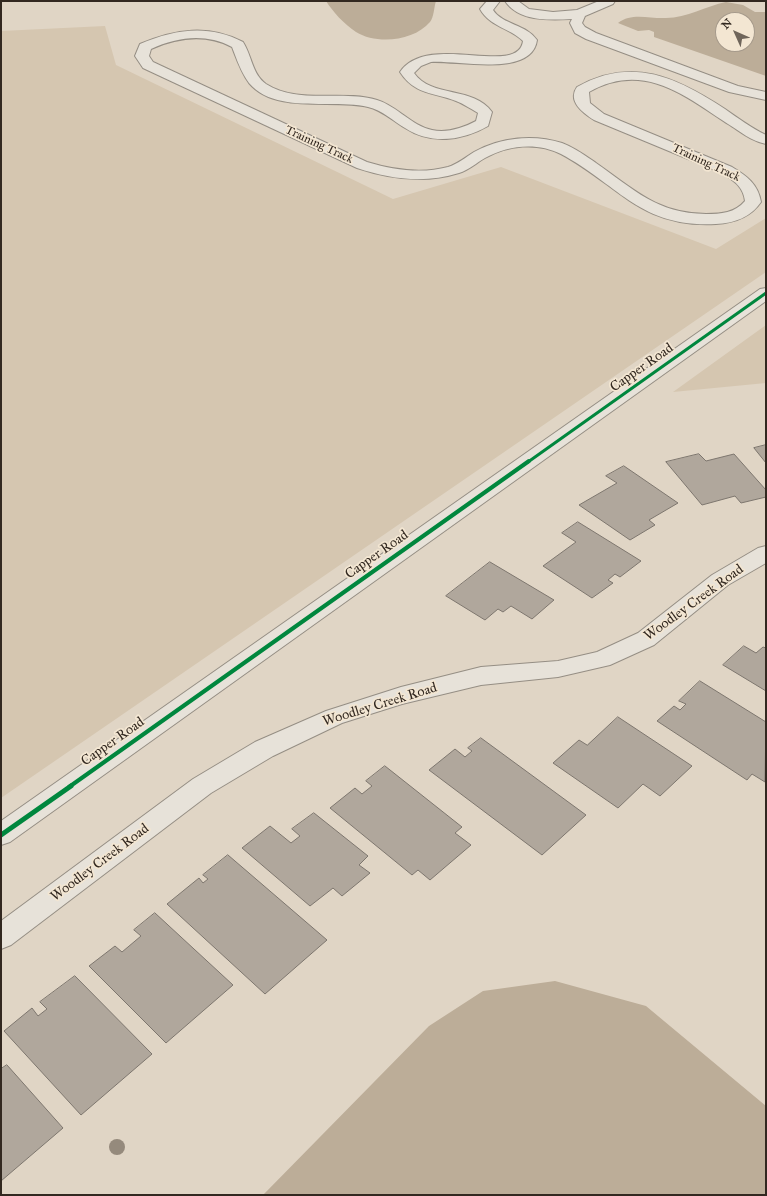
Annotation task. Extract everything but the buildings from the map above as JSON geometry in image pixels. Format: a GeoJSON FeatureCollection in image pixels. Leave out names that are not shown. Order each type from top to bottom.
{"type":"FeatureCollection","features":[{"type":"Feature","properties":{"kind":"street","name":"Training Track"},"geometry":{"type":"LineString","coordinates":[[494,1],[486,9],[488,14],[494,19],[519,31],[530,40],[529,48],[520,56],[488,61],[434,58],[411,66],[407,72],[411,80],[422,86],[460,98],[485,112],[483,123],[471,130],[456,134],[433,135],[415,130],[390,110],[372,103],[353,100],[303,100],[276,94],[261,86],[252,78],[238,45],[217,35],[200,33],[160,39],[145,47],[142,56],[148,66],[362,165],[383,172],[410,175],[431,174],[455,169],[498,146],[515,142],[538,142],[556,146],[574,154],[642,204],[656,212],[675,217],[730,218],[747,211],[753,202],[752,191],[743,180],[727,170],[599,117],[585,108],[580,98],[582,90],[594,82],[614,76],[638,75],[660,79],[678,86],[766,140]]}},
{"type":"Feature","properties":{"kind":"street"},"geometry":{"type":"LineString","coordinates":[[511,1],[522,10],[538,15],[554,16],[580,14],[609,1]]}},
{"type":"Feature","properties":{"kind":"street"},"geometry":{"type":"LineString","coordinates":[[580,14],[576,23],[580,30],[591,36],[734,89],[766,96]]}},
{"type":"Feature","properties":{"kind":"street","name":"Capper Road"},"geometry":{"type":"LineString","coordinates":[[1,835],[766,293]]}},
{"type":"Feature","properties":{"kind":"street","name":"Woodley Creek Road"},"geometry":{"type":"LineString","coordinates":[[1,937],[202,786],[264,749],[334,717],[400,696],[481,676],[558,669],[602,659],[646,639],[720,580],[766,553]]}},
{"type":"Feature","properties":{"kind":"shaded area"},"geometry":{"type":"Polygon","coordinates":[[[326,1],[436,1],[431,20],[423,28],[405,37],[384,40],[374,39],[356,32],[339,18],[326,1]]]}},
{"type":"Feature","properties":{"kind":"shaded area"},"geometry":{"type":"Polygon","coordinates":[[[726,2],[743,5],[755,12],[766,12],[766,76],[654,37],[654,32],[649,30],[638,31],[618,23],[635,17],[666,18],[689,14],[726,2]]]}},
{"type":"Feature","properties":{"kind":"shaded area"},"geometry":{"type":"Polygon","coordinates":[[[105,26],[116,65],[393,199],[501,167],[716,249],[766,218],[766,272],[1,798],[1,31],[105,26]]]}},
{"type":"Feature","properties":{"kind":"shaded area"},"geometry":{"type":"Polygon","coordinates":[[[766,325],[766,383],[673,392],[766,325]]]}},
{"type":"Feature","properties":{"kind":"shaded area"},"geometry":{"type":"Polygon","coordinates":[[[555,981],[646,1006],[766,1106],[766,1195],[263,1195],[429,1026],[483,991],[555,981]]]}},
{"type":"Feature","properties":{"kind":"cycle path"},"geometry":{"type":"LineString","coordinates":[[1,835],[766,293]]}}]}
